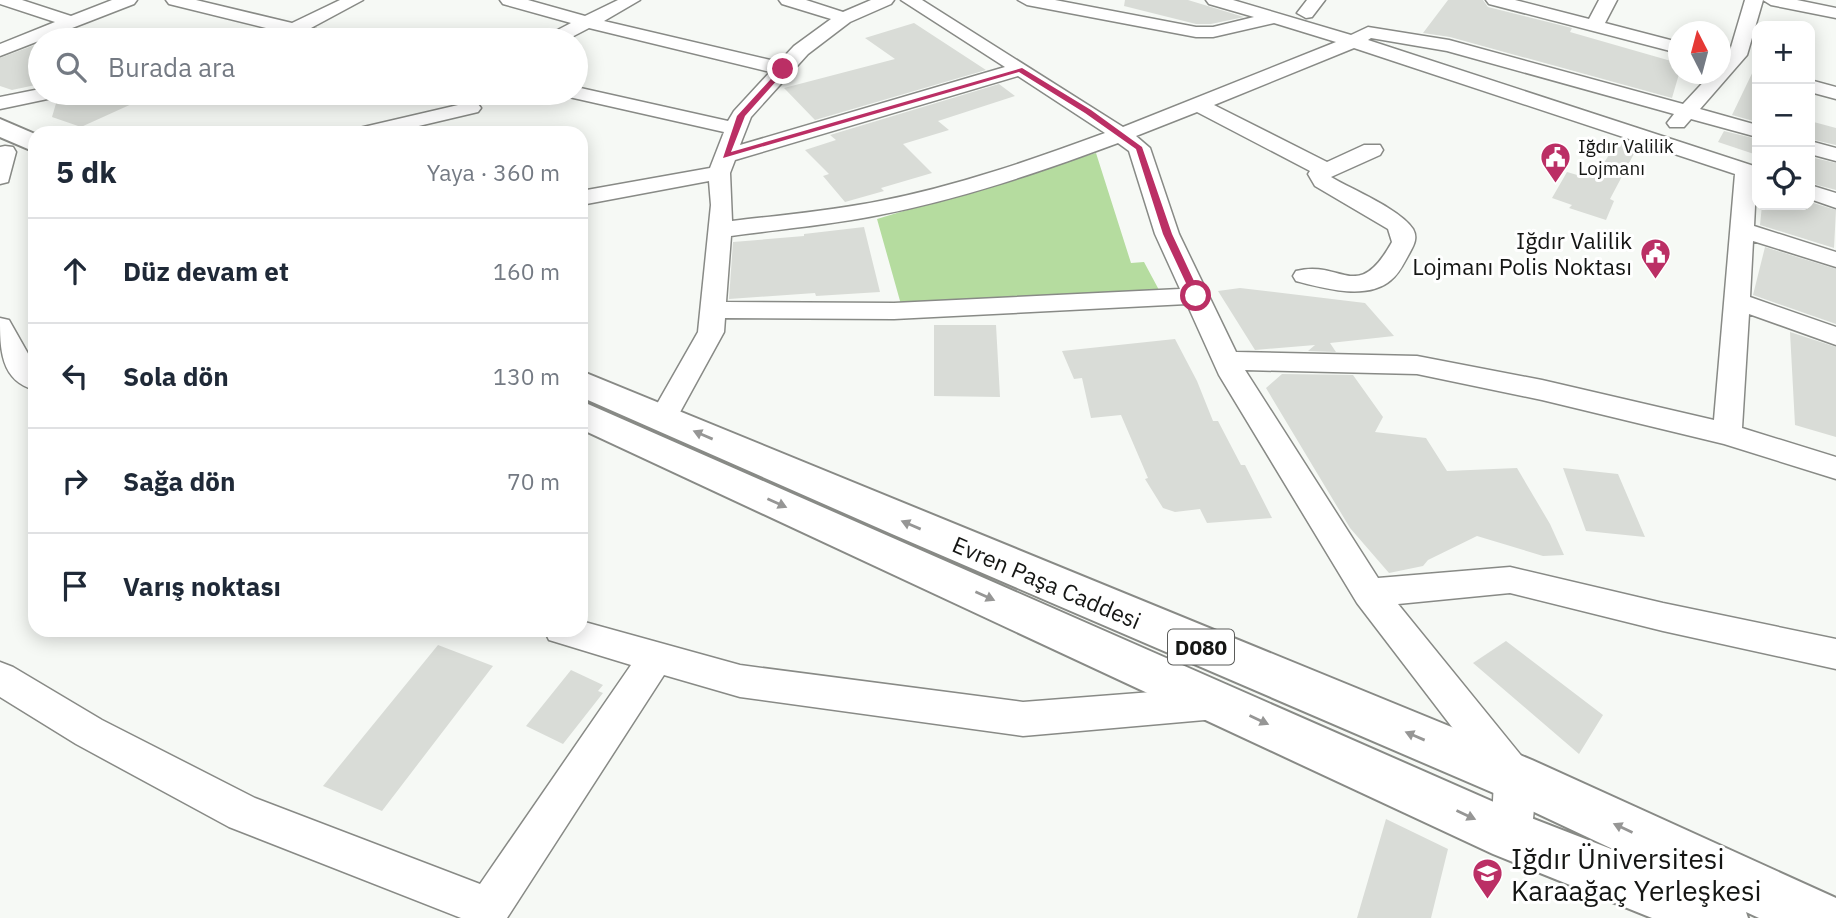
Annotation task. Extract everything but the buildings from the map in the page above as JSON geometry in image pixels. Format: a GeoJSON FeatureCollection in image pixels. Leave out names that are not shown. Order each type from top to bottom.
{"type":"FeatureCollection","features":[{"type":"Feature","properties":{"kind":"highway"},"geometry":{"type":"LineString","coordinates":[[1,151],[28,145]]}},
{"type":"Feature","properties":{"kind":"highway"},"geometry":{"type":"LineString","coordinates":[[1,151],[28,163]]}},
{"type":"Feature","properties":{"kind":"highway","name":"Evren Paşa Caddesi"},"geometry":{"type":"LineString","coordinates":[[588,386],[906,523],[1514,777],[1819,918]]}},
{"type":"Feature","properties":{"kind":"highway","name":"Evren Paşa Caddesi"},"geometry":{"type":"LineString","coordinates":[[588,417],[1511,835],[1721,918]]}},
{"type":"Feature","properties":{"kind":"street"},"geometry":{"type":"LineString","coordinates":[[5,0],[72,22]]}},
{"type":"Feature","properties":{"kind":"street"},"geometry":{"type":"LineString","coordinates":[[57,28],[128,0]]}},
{"type":"Feature","properties":{"kind":"street"},"geometry":{"type":"LineString","coordinates":[[175,0],[281,28]]}},
{"type":"Feature","properties":{"kind":"street"},"geometry":{"type":"LineString","coordinates":[[298,28],[354,0]]}},
{"type":"Feature","properties":{"kind":"street"},"geometry":{"type":"LineString","coordinates":[[509,0],[586,22],[783,69]]}},
{"type":"Feature","properties":{"kind":"street"},"geometry":{"type":"LineString","coordinates":[[575,28],[631,0]]}},
{"type":"Feature","properties":{"kind":"street"},"geometry":{"type":"LineString","coordinates":[[788,0],[844,18]]}},
{"type":"Feature","properties":{"kind":"street"},"geometry":{"type":"LineString","coordinates":[[663,418],[711,332],[722,205],[722,165],[741,116],[801,50],[844,18],[885,0]]}},
{"type":"Feature","properties":{"kind":"street"},"geometry":{"type":"LineString","coordinates":[[910,0],[1123,135],[1139,148],[1167,234],[1227,361],[1369,593],[1514,777],[1511,835]]}},
{"type":"Feature","properties":{"kind":"street"},"geometry":{"type":"LineString","coordinates":[[1027,0],[1196,32],[1223,30],[1276,17]]}},
{"type":"Feature","properties":{"kind":"street"},"geometry":{"type":"LineString","coordinates":[[1215,0],[1360,37],[1752,167]]}},
{"type":"Feature","properties":{"kind":"street"},"geometry":{"type":"LineString","coordinates":[[1258,0],[1311,7],[1360,37],[1449,46],[1752,130]]}},
{"type":"Feature","properties":{"kind":"street"},"geometry":{"type":"LineString","coordinates":[[1495,0],[1668,45]]}},
{"type":"Feature","properties":{"kind":"street"},"geometry":{"type":"LineString","coordinates":[[1594,26],[1608,0]]}},
{"type":"Feature","properties":{"kind":"street"},"geometry":{"type":"LineString","coordinates":[[1731,58],[1738,55],[1754,0]]}},
{"type":"Feature","properties":{"kind":"street"},"geometry":{"type":"LineString","coordinates":[[1771,0],[1836,13]]}},
{"type":"Feature","properties":{"kind":"street"},"geometry":{"type":"LineString","coordinates":[[719,230],[844,215],[903,203],[1033,167],[1123,135],[1360,37]]}},
{"type":"Feature","properties":{"kind":"street"},"geometry":{"type":"LineString","coordinates":[[0,50],[28,39]]}},
{"type":"Feature","properties":{"kind":"street"},"geometry":{"type":"LineString","coordinates":[[1731,61],[1752,68]]}},
{"type":"Feature","properties":{"kind":"street"},"geometry":{"type":"LineString","coordinates":[[588,196],[722,165],[1020,69]]}},
{"type":"Feature","properties":{"kind":"street"},"geometry":{"type":"LineString","coordinates":[[1661,137],[1689,111],[1709,84]]}},
{"type":"Feature","properties":{"kind":"street"},"geometry":{"type":"LineString","coordinates":[[1815,87],[1836,93]]}},
{"type":"Feature","properties":{"kind":"street"},"geometry":{"type":"LineString","coordinates":[[588,96],[736,129]]}},
{"type":"Feature","properties":{"kind":"street"},"geometry":{"type":"LineString","coordinates":[[0,103],[28,97]]}},
{"type":"Feature","properties":{"kind":"street"},"geometry":{"type":"LineString","coordinates":[[1198,104],[1327,171]]}},
{"type":"Feature","properties":{"kind":"street"},"geometry":{"type":"LineString","coordinates":[[387,126],[462,105]]}},
{"type":"Feature","properties":{"kind":"street"},"geometry":{"type":"LineString","coordinates":[[466,126],[466,118],[474,105]]}},
{"type":"Feature","properties":{"kind":"street"},"geometry":{"type":"LineString","coordinates":[[1815,149],[1836,155]]}},
{"type":"Feature","properties":{"kind":"street"},"geometry":{"type":"LineString","coordinates":[[1305,276],[1375,281],[1384,273],[1404,242],[1403,232],[1396,225],[1323,181],[1320,174],[1372,150]]}},
{"type":"Feature","properties":{"kind":"street"},"geometry":{"type":"LineString","coordinates":[[1727,434],[1742,230],[1752,178]]}},
{"type":"Feature","properties":{"kind":"street"},"geometry":{"type":"LineString","coordinates":[[1815,179],[1836,186]]}},
{"type":"Feature","properties":{"kind":"street"},"geometry":{"type":"LineString","coordinates":[[1815,194],[1836,201]]}},
{"type":"Feature","properties":{"kind":"street"},"geometry":{"type":"LineString","coordinates":[[1742,230],[1836,260]]}},
{"type":"Feature","properties":{"kind":"street"},"geometry":{"type":"LineString","coordinates":[[713,310],[797,313],[1002,308],[1196,296]]}},
{"type":"Feature","properties":{"kind":"street"},"geometry":{"type":"LineString","coordinates":[[1737,301],[1836,336]]}},
{"type":"Feature","properties":{"kind":"street"},"geometry":{"type":"LineString","coordinates":[[0,326],[7,358],[28,375]]}},
{"type":"Feature","properties":{"kind":"street"},"geometry":{"type":"LineString","coordinates":[[1227,361],[1417,365],[1542,390],[1727,434],[1836,468]]}},
{"type":"Feature","properties":{"kind":"street"},"geometry":{"type":"LineString","coordinates":[[1369,593],[1510,580],[1663,617],[1836,654]]}},
{"type":"Feature","properties":{"kind":"street"},"geometry":{"type":"LineString","coordinates":[[586,637],[740,681],[1023,719],[1220,702]]}},
{"type":"Feature","properties":{"kind":"street"},"geometry":{"type":"LineString","coordinates":[[0,678],[89,732],[243,813],[486,913],[656,657]]}},
{"type":"Feature","properties":{"kind":"green space"},"geometry":{"type":"Polygon","coordinates":[[[1096,153],[1131,263],[1144,262],[1159,290],[902,308],[877,219],[1096,153]]]}},
{"type":"Feature","properties":{"kind":"place","name":"Iğdır Valilik Lojmanı"},"geometry":{"type":"Point","coordinates":[1555,184]}},
{"type":"Feature","properties":{"kind":"place","name":"Iğdır Valilik Lojmanı Polis Noktası"},"geometry":{"type":"Point","coordinates":[1655,280]}},
{"type":"Feature","properties":{"kind":"place","name":"Iğdır Üniversitesi Karaağaç Yerleşkesi"},"geometry":{"type":"Point","coordinates":[1488,901]}},
{"type":"Feature","properties":{"kind":"route"},"geometry":{"type":"LineString","coordinates":[[783,69],[741,116],[726,156],[1020,69],[1088,111],[1139,148],[1167,234],[1196,296]]}}]}
